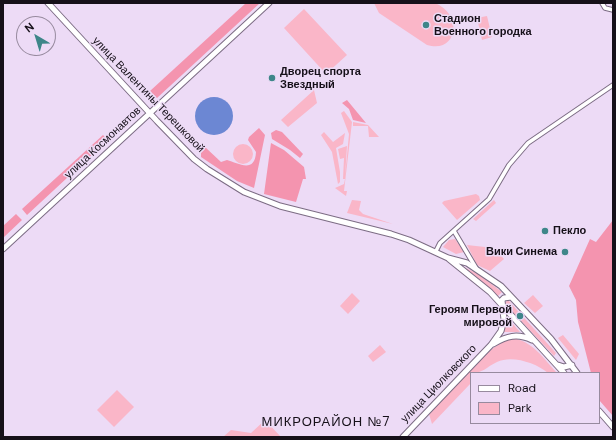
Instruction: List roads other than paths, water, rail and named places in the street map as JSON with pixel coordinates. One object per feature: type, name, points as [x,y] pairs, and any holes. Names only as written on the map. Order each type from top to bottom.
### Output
[{"type":"main road","name":"улица Валентины Терешковой","points":[[48,3],[149,113],[194,159],[244,192],[280,206],[391,234],[436,251],[448,258],[501,304],[563,372]]},
{"type":"main road","name":"улица Космонавтов","points":[[3,248],[270,3]]},
{"type":"main road","name":"улица Валентины Терешковой","points":[[448,258],[468,264],[494,280],[560,350],[576,372]]},
{"type":"main road","points":[[490,346],[501,331],[504,320],[501,304],[504,298],[511,297]]},
{"type":"main road","points":[[490,346],[510,336],[524,336],[535,341]]},
{"type":"main road","name":"улица Циолковского","points":[[403,437],[490,346]]},
{"type":"main road","points":[[552,360],[559,356],[560,350]]},
{"type":"main road","points":[[557,365],[564,367],[572,365]]},
{"type":"main road","points":[[600,412],[613,427]]},
{"type":"street","points":[[602,3],[604,8],[613,10]]},
{"type":"street","points":[[436,251],[447,237],[489,199],[508,165],[528,143],[613,85]]},
{"type":"street","points":[[454,231],[476,269]]},
{"type":"street","points":[[447,237],[454,235],[458,237]]},
{"type":"water","points":[[210,97],[218,97],[225,100],[230,105],[233,116],[230,127],[225,132],[218,135],[210,135],[203,132],[198,127],[195,120],[195,112],[198,105],[203,100]]},
{"type":"place","name":"Стадион Военного городка","points":[[426,25]]},
{"type":"place","name":"Дворец спорта Звездный","points":[[272,78]]},
{"type":"place","name":"Пекло","points":[[545,231]]},
{"type":"place","name":"Вики Синема","points":[[565,252]]},
{"type":"place","name":"Героям Первой мировой","points":[[520,316]]},
{"type":"district","name":"МИКРОРАЙОН №7","points":[[326,423]]}]
